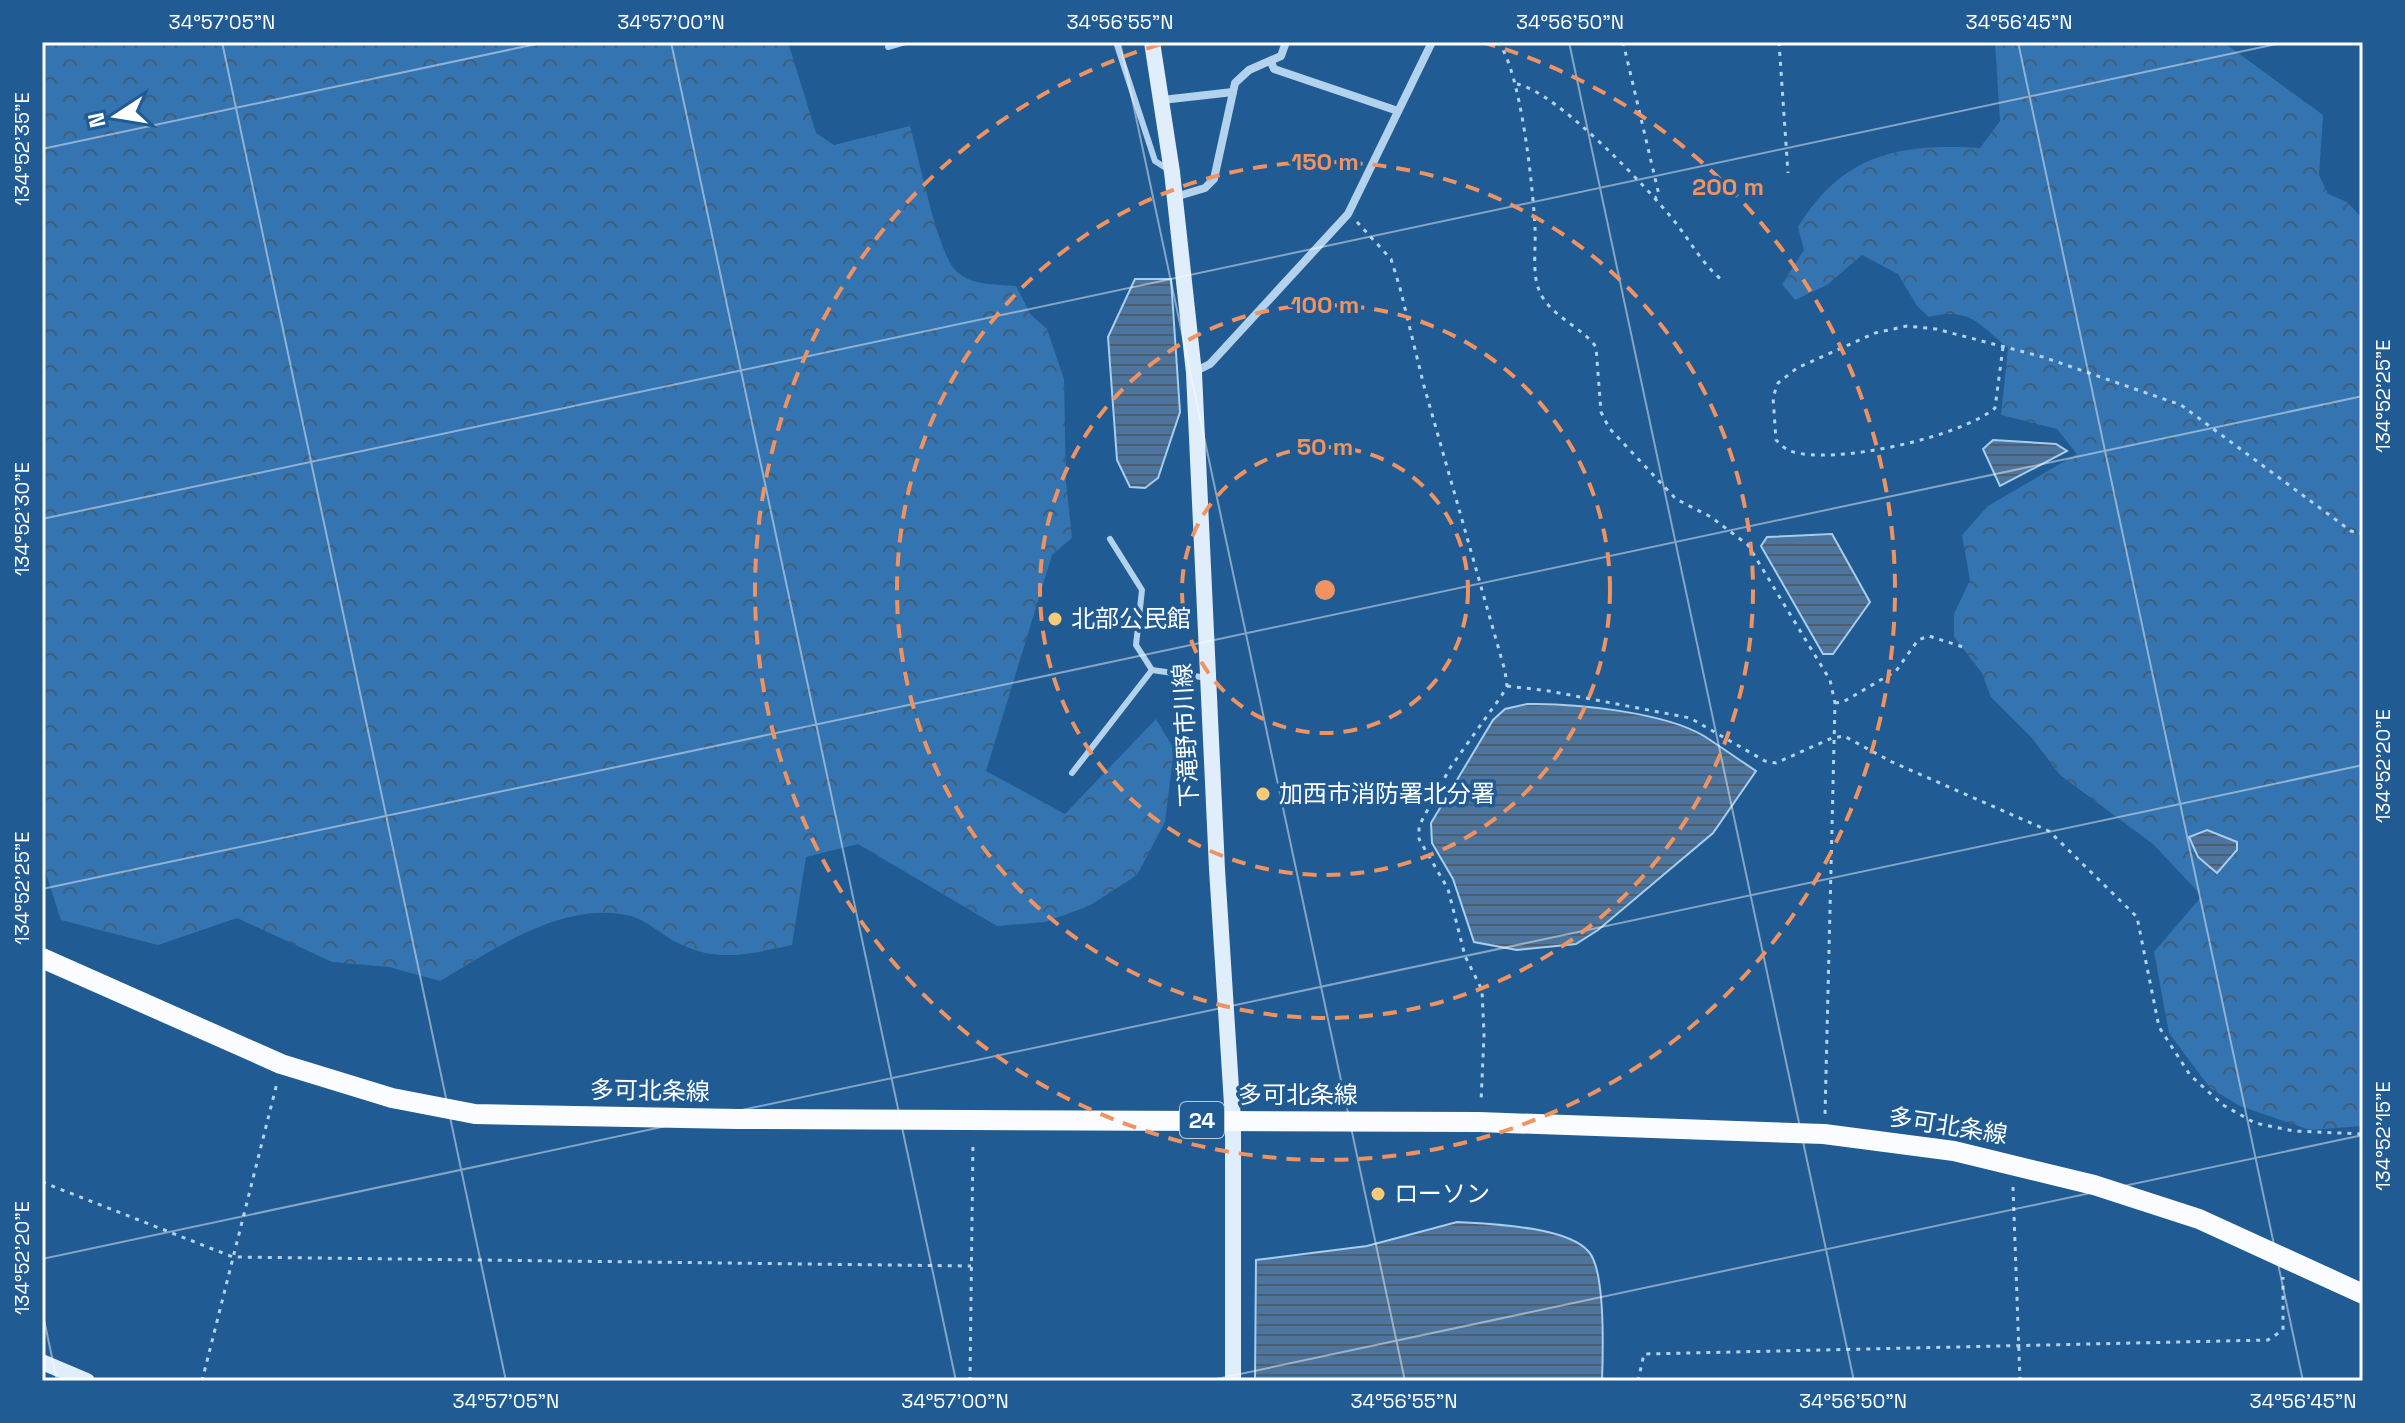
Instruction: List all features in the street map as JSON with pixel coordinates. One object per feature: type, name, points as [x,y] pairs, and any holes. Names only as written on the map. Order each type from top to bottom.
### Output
[{"type":"main road","name":"下滝野市川線","points":[[1152,42],[1172,172],[1194,373],[1233,1120],[1233,1381]]},
{"type":"main road","name":"多可北条線","points":[[42,958],[281,1064],[392,1098],[475,1114],[737,1119],[1479,1122],[1824,1134],[1954,1151],[2013,1163],[2199,1219],[2363,1294]]},
{"type":"main road","points":[[42,1362],[87,1381]]},
{"type":"street","points":[[1175,198],[1205,188],[1214,179],[1235,83],[1249,70],[1281,56],[1286,42]]},
{"type":"street","points":[[1194,373],[1210,364],[1348,214],[1432,42]]},
{"type":"street","points":[[1271,62],[1274,69],[1311,84],[1398,111]]},
{"type":"street","points":[[1162,100],[1233,92]]},
{"type":"lane","points":[[888,47],[905,42]]},
{"type":"lane","points":[[1116,42],[1155,161],[1172,172]]},
{"type":"lane","points":[[1110,539],[1142,590],[1136,645],[1152,670],[1208,678]]},
{"type":"lane","points":[[1072,773],[1152,670]]},
{"type":"path","points":[[1498,42],[1508,57],[1517,84],[1534,203],[1539,290],[1596,347],[1604,421],[1676,499],[1711,517],[1748,545],[1830,680],[1835,703],[1824,1134]]},
{"type":"path","points":[[1623,42],[1659,195],[1655,198]]},
{"type":"path","points":[[1779,42],[1788,173]]},
{"type":"path","points":[[1517,84],[1573,117],[1655,198],[1710,270],[1722,280]]},
{"type":"path","points":[[1348,214],[1391,259],[1396,273],[1507,686],[1450,768],[1419,826],[1419,839],[1448,889],[1465,956],[1482,990],[1484,1035],[1479,1122]]},
{"type":"path","points":[[2003,347],[1995,408],[1984,418],[1910,443],[1869,451],[1810,454],[1788,451],[1776,440],[1773,397],[1778,383],[1797,368],[1844,345],[1907,326],[1936,329],[2003,347],[2181,405],[2351,531],[2363,534]]},
{"type":"path","points":[[1835,703],[1843,702],[1896,671],[1918,640],[1929,636],[1963,647]]},
{"type":"path","points":[[1507,686],[1690,718],[1765,761],[1776,763],[1832,738],[1844,736],[1892,762],[2049,831],[2137,917],[2159,1027],[2190,1075],[2223,1105],[2255,1123],[2294,1131],[2363,1134]]},
{"type":"path","points":[[202,1381],[281,1064]]},
{"type":"path","points":[[970,1381],[974,1119]]},
{"type":"path","points":[[2013,1163],[2020,1381]]},
{"type":"path","points":[[42,1182],[233,1257],[971,1266]]},
{"type":"path","points":[[1638,1381],[1644,1354],[2268,1340],[2283,1330],[2281,1289],[2288,1258]]},
{"type":"green space","points":[[42,42],[788,42],[816,133],[834,145],[910,126],[935,225],[949,261],[956,271],[969,279],[1016,286],[1031,315],[1047,329],[1064,379],[1066,482],[1072,538],[1052,555],[986,771],[1065,814],[1156,719],[1174,749],[1165,822],[1137,875],[1089,906],[1045,922],[997,926],[858,844],[806,857],[792,945],[718,955],[689,948],[632,916],[602,913],[577,915],[505,943],[440,981],[389,967],[332,962],[237,918],[158,945],[61,920],[42,861]]},
{"type":"green space","points":[[1995,42],[2223,42],[2323,115],[2319,175],[2328,194],[2347,202],[2362,218],[2363,1126],[2310,1130],[2240,1106],[2210,1088],[2169,1033],[2154,952],[2202,896],[2153,844],[2060,775],[2032,738],[1991,697],[1982,673],[1954,637],[1954,614],[1970,580],[1962,535],[1988,506],[2077,454],[2057,429],[2001,415],[2008,348],[1981,325],[1964,316],[1943,314],[1929,317],[1917,306],[1898,274],[1862,255],[1827,285],[1795,300],[1782,284],[1804,250],[1798,227],[1815,202],[1854,169],[1876,158],[1899,152],[1924,148],[1980,148],[2000,121]]},
{"type":"shaded area","points":[[1135,279],[1171,279],[1180,412],[1158,478],[1145,488],[1130,487],[1117,460],[1108,337]]},
{"type":"shaded area","points":[[1993,440],[2056,444],[2067,451],[2000,486],[1983,449]]},
{"type":"shaded area","points":[[1832,534],[1870,602],[1833,654],[1823,654],[1761,546],[1767,537]]},
{"type":"shaded area","points":[[1527,704],[1593,707],[1666,721],[1704,736],[1756,771],[1713,833],[1598,930],[1576,944],[1517,950],[1474,942],[1453,879],[1432,843],[1431,823],[1493,720],[1505,709]]},
{"type":"shaded area","points":[[2207,830],[2237,842],[2237,850],[2217,873],[2198,857],[2189,837]]},
{"type":"shaded area","points":[[1457,1222],[1546,1232],[1578,1243],[1589,1252],[1601,1294],[1602,1381],[1255,1381],[1256,1260],[1367,1246]]},
{"type":"place","name":"北部公民館","points":[[1055,619]]},
{"type":"place","name":"加西市消防署北分署","points":[[1263,794]]},
{"type":"place","name":"ローソン","points":[[1378,1194]]}]
